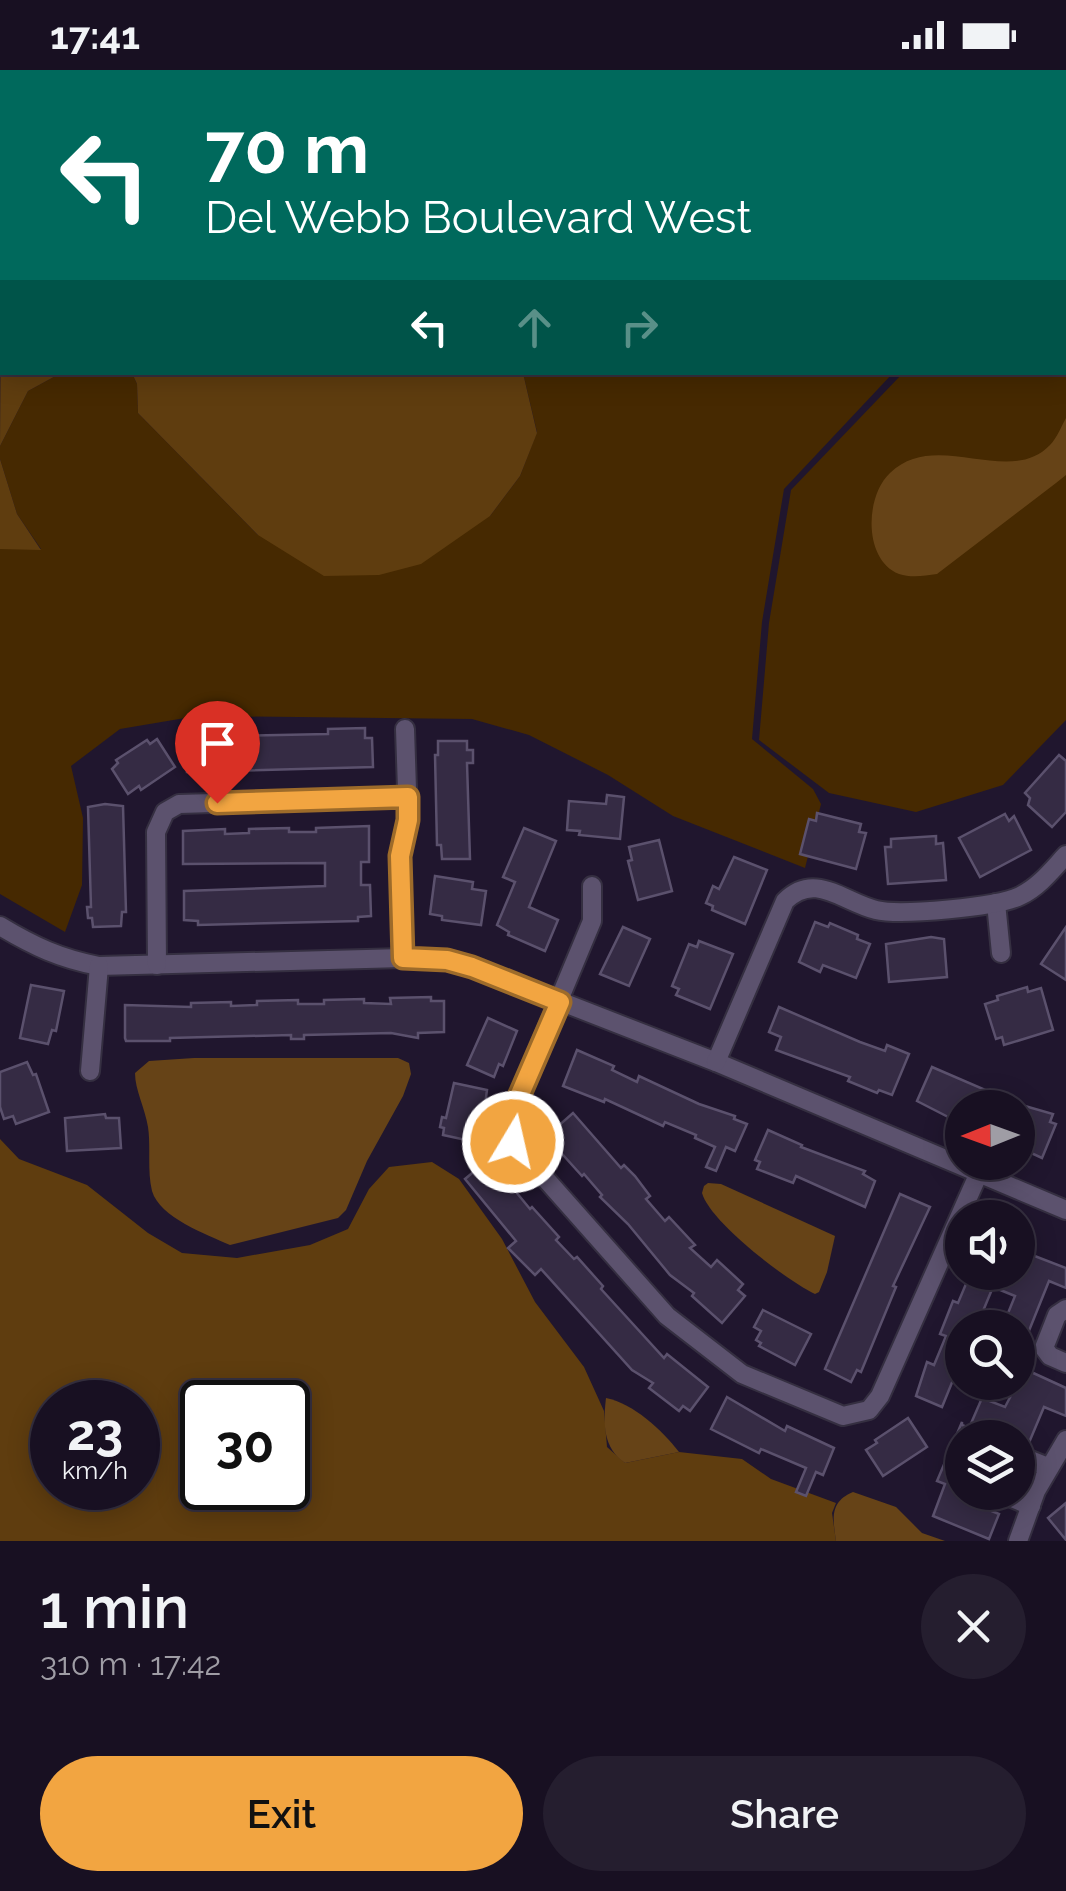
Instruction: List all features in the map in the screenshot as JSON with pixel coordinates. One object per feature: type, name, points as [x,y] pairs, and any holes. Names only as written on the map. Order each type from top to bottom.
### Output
[{"type":"street","points":[[403,958],[400,856],[408,820],[405,730]]},
{"type":"street","points":[[157,965],[156,832],[166,812],[178,804],[408,797]]},
{"type":"street","points":[[716,1062],[784,901],[799,890],[829,890],[886,912],[996,903],[1040,884],[1066,855]]},
{"type":"street","points":[[592,886],[592,921],[514,1108],[513,1142],[667,1316],[742,1374],[835,1414],[862,1413],[880,1396],[975,1180]]},
{"type":"street","points":[[996,903],[1000,953]]},
{"type":"street","points":[[0,926],[40,950],[65,960],[99,966],[447,960],[716,1062],[945,1160]]},
{"type":"street","points":[[90,1071],[99,966]]},
{"type":"street","points":[[993,1180],[1066,1210]]},
{"type":"street","points":[[1066,1309],[1057,1314],[1044,1348],[1050,1356],[1066,1363]]},
{"type":"street","points":[[1035,1498],[1066,1440]]},
{"type":"street","points":[[1018,1541],[1029,1510]]},
{"type":"shaded area","points":[[0,375],[57,375],[28,391],[0,446]]},
{"type":"shaded area","points":[[57,375],[133,375],[138,413],[258,535],[490,516],[520,476],[537,432],[523,375],[891,375],[784,489],[762,622],[752,739],[813,789],[821,804],[805,868],[673,816],[608,775],[529,735],[472,719],[197,716],[120,729],[71,766],[83,818],[82,885],[65,932],[0,894],[0,549],[41,549],[17,514],[0,459],[0,446],[28,391]]},
{"type":"shaded area","points":[[133,375],[523,375],[537,433],[520,476],[490,516],[421,564],[379,575],[324,576],[258,535],[138,413]]},
{"type":"shaded area","points":[[901,375],[1066,375],[1066,720],[1003,785],[916,812],[829,793],[759,740],[769,623],[791,490]]},
{"type":"shaded area","points":[[1066,418],[1066,475],[937,574],[908,576],[887,567],[874,542],[872,511],[890,473],[908,461],[929,456],[993,461],[1033,457],[1052,442]]},
{"type":"shaded area","points":[[0,459],[17,514],[41,550],[0,549]]},
{"type":"shaded area","points":[[398,1058],[409,1063],[411,1074],[346,1210],[338,1218],[230,1245],[174,1217],[152,1191],[148,1127],[135,1073],[149,1061]]},
{"type":"shaded area","points":[[0,1139],[19,1159],[87,1185],[148,1233],[182,1253],[237,1258],[310,1245],[348,1229],[369,1189],[389,1167],[432,1162],[459,1179],[502,1239],[535,1302],[584,1367],[604,1411],[607,1447],[625,1463],[679,1452],[742,1459],[771,1479],[836,1503],[832,1513],[836,1541],[0,1541]]},
{"type":"shaded area","points":[[708,1183],[721,1184],[835,1236],[819,1292],[815,1294],[787,1277],[734,1234],[708,1205],[702,1193]]},
{"type":"shaded area","points":[[606,1398],[646,1419],[679,1452],[625,1463],[612,1450],[606,1435]]},
{"type":"shaded area","points":[[853,1492],[896,1507],[922,1533],[945,1541],[836,1541],[836,1506]]},
{"type":"building","points":[[365,728],[365,738],[372,738],[373,767],[187,772],[187,737],[328,734],[328,729]]},
{"type":"building","points":[[157,739],[175,767],[141,790],[139,786],[128,794],[112,769],[118,763],[116,760],[147,740],[150,744]]},
{"type":"building","points":[[438,741],[467,741],[467,750],[473,750],[473,763],[467,763],[470,859],[442,859],[441,845],[437,845]]},
{"type":"building","points":[[1059,755],[1066,761],[1066,812],[1052,827],[1028,805],[1030,798],[1025,793]]},
{"type":"building","points":[[607,795],[624,797],[620,839],[567,830],[569,801],[606,804]]},
{"type":"building","points":[[123,806],[126,912],[122,912],[121,926],[93,927],[87,907],[91,907],[88,807]]},
{"type":"building","points":[[817,813],[861,824],[859,832],[866,833],[856,869],[800,854],[809,819],[816,821]]},
{"type":"building","points":[[1005,814],[1009,821],[1014,816],[1031,850],[980,877],[959,838]]},
{"type":"building","points":[[369,826],[369,862],[361,862],[361,885],[370,885],[371,916],[358,917],[358,921],[198,925],[198,921],[184,920],[184,891],[325,886],[325,863],[183,864],[183,831],[225,829],[225,834],[289,828],[289,832],[316,832],[316,828]]},
{"type":"building","points":[[524,828],[556,841],[529,907],[558,920],[545,951],[508,935],[497,925],[515,882],[503,877]]},
{"type":"building","points":[[936,836],[936,844],[943,843],[946,880],[888,884],[885,847],[891,847],[891,839]]},
{"type":"building","points":[[659,840],[672,891],[638,900],[628,861],[632,860],[629,847]]},
{"type":"building","points":[[734,857],[767,870],[745,924],[712,910],[713,906],[706,903],[713,886],[719,889]]},
{"type":"building","points":[[435,876],[473,882],[472,889],[486,891],[481,925],[442,920],[442,916],[430,914]]},
{"type":"building","points":[[815,922],[828,927],[830,923],[870,944],[856,978],[823,965],[820,972],[799,962]]},
{"type":"building","points":[[623,927],[650,939],[629,986],[600,974]]},
{"type":"building","points":[[1066,927],[1066,980],[1041,964]]},
{"type":"building","points":[[931,937],[944,939],[947,977],[889,982],[886,944]]},
{"type":"building","points":[[699,941],[733,954],[710,1009],[676,995],[679,989],[672,986],[689,944],[697,947]]},
{"type":"building","points":[[31,985],[64,991],[56,1031],[52,1030],[48,1044],[20,1038]]},
{"type":"building","points":[[1027,987],[1028,992],[1041,988],[1053,1030],[1004,1045],[1002,1037],[996,1039],[985,1004]]},
{"type":"building","points":[[431,997],[431,1001],[444,1001],[444,1032],[418,1033],[418,1038],[391,1033],[304,1035],[304,1039],[291,1039],[291,1035],[170,1041],[125,1038],[125,1005],[191,1007],[191,1003],[231,1002],[231,1006],[298,1000],[298,1004],[324,1004],[324,1000],[364,999],[364,1003],[391,1004],[390,998]]},
{"type":"building","points":[[779,1007],[860,1042],[885,1051],[887,1045],[909,1054],[892,1095],[879,1090],[877,1093],[848,1081],[850,1077],[776,1050],[781,1037],[769,1032]]},
{"type":"building","points":[[488,1018],[517,1031],[503,1066],[499,1064],[494,1077],[467,1065]]},
{"type":"building","points":[[577,1050],[614,1066],[612,1070],[637,1082],[639,1076],[735,1116],[734,1119],[747,1124],[735,1151],[726,1147],[716,1171],[706,1167],[715,1147],[695,1138],[696,1135],[563,1086]]},
{"type":"building","points":[[27,1062],[36,1074],[49,1112],[16,1124],[13,1116],[4,1119],[0,1107],[0,1072]]},
{"type":"building","points":[[932,1067],[985,1090],[945,1090],[945,1115],[917,1101]]},
{"type":"building","points":[[454,1083],[487,1090],[480,1143],[443,1135],[442,1117],[446,1118]]},
{"type":"building","points":[[1035,1109],[1053,1114],[1050,1122],[1056,1124],[1042,1158],[1035,1155]]},
{"type":"building","points":[[573,1113],[621,1168],[624,1165],[635,1176],[650,1196],[646,1199],[665,1221],[669,1217],[695,1245],[690,1248],[711,1267],[717,1260],[743,1284],[738,1290],[745,1296],[722,1323],[692,1296],[694,1293],[670,1275],[584,1174],[555,1146],[558,1144],[549,1134]]},
{"type":"building","points":[[105,1114],[106,1118],[119,1118],[121,1148],[67,1151],[65,1118]]},
{"type":"building","points":[[768,1130],[865,1171],[863,1174],[875,1181],[865,1207],[796,1176],[793,1183],[757,1169],[760,1162],[755,1160]]},
{"type":"building","points":[[489,1159],[559,1237],[556,1240],[574,1259],[577,1257],[664,1358],[667,1354],[708,1387],[690,1411],[683,1406],[679,1411],[649,1388],[653,1383],[632,1370],[541,1269],[535,1275],[508,1248],[516,1241],[465,1179]]},
{"type":"building","points":[[900,1194],[930,1207],[893,1286],[896,1287],[861,1372],[857,1370],[851,1382],[825,1369]]},
{"type":"building","points":[[1035,1256],[1066,1268],[1066,1288],[1049,1281],[1035,1316],[1035,1310],[1009,1310],[1015,1296],[1000,1290],[1035,1290]]},
{"type":"building","points":[[963,1290],[992,1290],[983,1310],[949,1310],[953,1301],[958,1303]]},
{"type":"building","points":[[763,1310],[811,1334],[795,1365],[759,1346],[761,1343],[756,1340],[761,1331],[754,1327]]},
{"type":"building","points":[[945,1338],[942,1407],[916,1396],[927,1362],[934,1365]]},
{"type":"building","points":[[1035,1374],[1066,1388],[1066,1416],[1044,1407],[1035,1428],[1035,1420],[972,1420],[981,1400],[1005,1407],[1009,1400],[1035,1400]]},
{"type":"building","points":[[727,1397],[785,1431],[787,1426],[834,1448],[823,1475],[816,1472],[806,1496],[796,1492],[806,1468],[761,1449],[759,1453],[711,1429]]},
{"type":"building","points":[[908,1418],[927,1447],[883,1476],[866,1450]]},
{"type":"building","points":[[945,1462],[945,1484],[937,1481]]},
{"type":"building","points":[[945,1484],[945,1510],[989,1510],[999,1514],[989,1539],[933,1516]]},
{"type":"building","points":[[1066,1503],[1066,1540],[1048,1518]]},
{"type":"route","points":[[217,803],[408,797],[408,820],[400,856],[403,958],[447,960],[472,967],[560,1002],[514,1108],[513,1142]]}]
